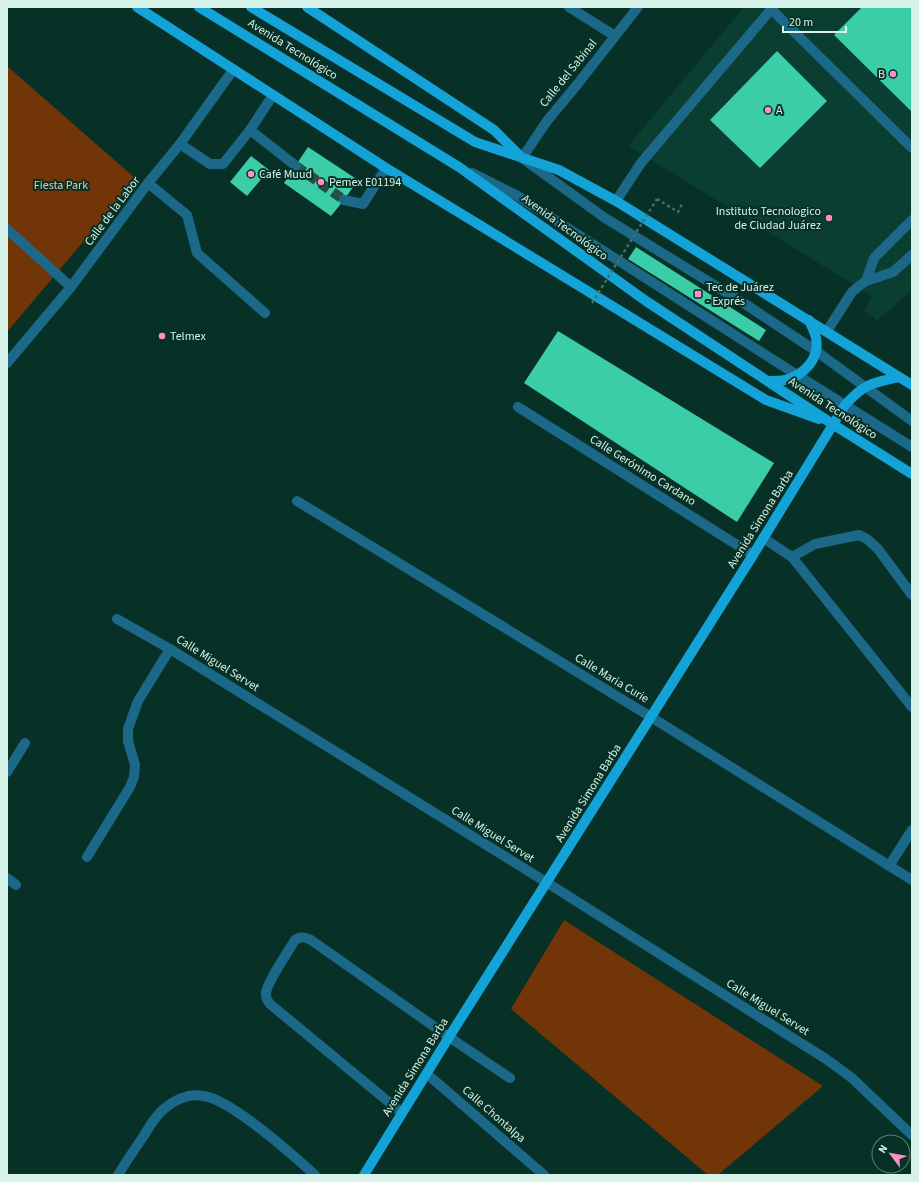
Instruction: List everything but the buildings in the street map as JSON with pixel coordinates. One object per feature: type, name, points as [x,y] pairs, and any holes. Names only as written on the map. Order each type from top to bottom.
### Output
[{"type":"main road","points":[[137,7],[386,168],[766,400],[834,425]]},
{"type":"main road","name":"Avenida Tecnológico","points":[[199,7],[459,167],[646,302],[769,381],[834,425],[912,474]]},
{"type":"main road","name":"Avenida Tecnológico","points":[[251,7],[475,142],[559,170],[616,201],[810,320],[912,385]]},
{"type":"main road","points":[[307,7],[494,130],[522,158]]},
{"type":"main road","points":[[769,381],[785,380],[797,375],[806,369],[813,360],[816,351],[816,338],[810,320]]},
{"type":"main road","points":[[865,387],[871,383],[899,377]]},
{"type":"main road","name":"Avenida Simona Barba","points":[[364,1175],[546,882],[753,555],[845,405],[865,387]]},
{"type":"street","points":[[569,7],[615,36]]},
{"type":"street","name":"Calle del Sabinal","points":[[522,158],[547,121],[638,7]]},
{"type":"street","points":[[616,201],[641,163],[772,8],[912,148]]},
{"type":"street","name":"Calle de la Labor","points":[[7,363],[71,287],[148,183],[180,144],[233,70]]},
{"type":"street","points":[[180,144],[210,164],[223,164],[250,130],[273,95]]},
{"type":"street","points":[[250,130],[296,166]]},
{"type":"street","points":[[522,158],[605,218],[745,304],[816,351],[912,421]]},
{"type":"street","points":[[459,167],[516,195],[912,447]]},
{"type":"street","points":[[344,200],[363,204],[386,168]]},
{"type":"street","points":[[148,183],[187,215],[197,253],[265,313]]},
{"type":"street","points":[[866,281],[874,258],[912,220]]},
{"type":"street","points":[[7,229],[71,287]]},
{"type":"street","points":[[827,332],[852,292],[866,281],[892,272],[912,255]]},
{"type":"street","name":"Calle Gerónimo Cardano","points":[[518,407],[753,555]]},
{"type":"street","name":"Calle Maria Curie","points":[[297,501],[651,717],[912,880]]},
{"type":"street","points":[[792,557],[815,544],[859,535],[878,549],[910,591]]},
{"type":"street","points":[[763,538],[792,557],[912,708]]},
{"type":"street","name":"Calle Miguel Servet","points":[[117,618],[170,649],[546,882],[826,1058],[852,1078],[912,1134]]},
{"type":"street","points":[[87,857],[130,787],[134,777],[135,765],[128,741],[128,729],[138,701],[170,649]]},
{"type":"street","points":[[7,772],[25,743]]},
{"type":"street","points":[[888,866],[912,830]]},
{"type":"street","points":[[7,878],[16,884]]},
{"type":"street","points":[[402,1113],[276,1009],[267,999],[266,991],[295,940],[303,937],[311,940],[510,1078]]},
{"type":"street","name":"Calle Chontalpa","points":[[427,1074],[544,1175]]},
{"type":"street","points":[[118,1175],[155,1118],[165,1108],[180,1098],[190,1096],[204,1096],[217,1100],[240,1114],[288,1151],[315,1175]]},
{"type":"path","points":[[592,302],[657,199],[678,212],[682,204]]},
{"type":"shaded area","name":"Instituto Tecnologico de Ciudad Juárez","points":[[744,7],[912,7],[912,290],[877,321],[864,310],[872,296],[628,146]]},
{"type":"green space","name":"Fiesta Park","points":[[7,66],[136,179],[7,332]]},
{"type":"green space","points":[[564,920],[823,1086],[718,1175],[708,1175],[511,1009]]},
{"type":"tunnel","points":[[296,166],[344,200]]},
{"type":"place","name":"B","points":[[893,74]]},
{"type":"place","name":"A","points":[[768,110]]},
{"type":"place","name":"Café Muud","points":[[251,174]]},
{"type":"place","name":"Pemex E01194","points":[[321,182]]},
{"type":"place","name":"Instituto Tecnologico de Ciudad Juárez","points":[[829,218]]},
{"type":"place","name":"Tec de Juárez - Exprés","points":[[698,294]]},
{"type":"place","name":"Telmex","points":[[162,336]]}]
